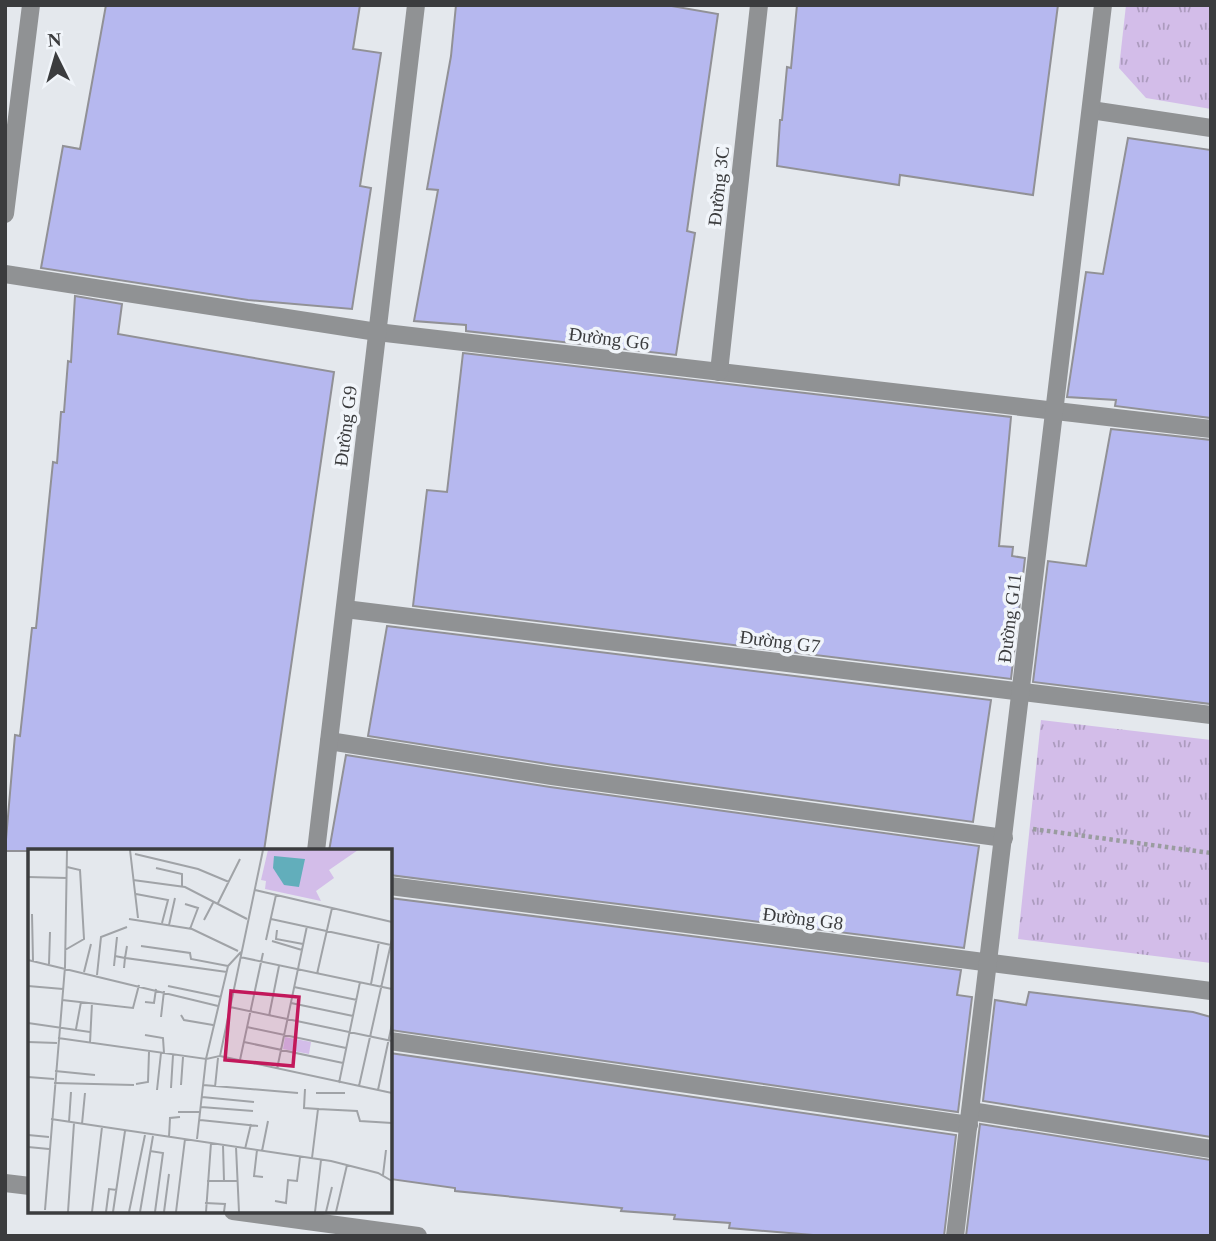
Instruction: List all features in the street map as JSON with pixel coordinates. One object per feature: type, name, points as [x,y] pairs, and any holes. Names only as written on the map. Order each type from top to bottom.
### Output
[{"type":"street","points":[[5,214],[31,5]]},
{"type":"street","name":"Đường G9","points":[[316,849],[416,5]]},
{"type":"street","name":"Đường 3C","points":[[719,372],[759,5]]},
{"type":"street","name":"Đường G11","points":[[956,1236],[1103,5]]},
{"type":"street","points":[[1091,110],[1211,128]]},
{"type":"street","name":"Đường G6","points":[[5,274],[377,332],[1211,429]]},
{"type":"street","name":"Đường G7","points":[[345,609],[1211,715]]},
{"type":"street","points":[[330,741],[552,776],[1004,832]]},
{"type":"street","name":"Đường G8","points":[[392,886],[1211,991]]},
{"type":"street","points":[[392,1041],[1211,1150]]},
{"type":"street","points":[[5,1183],[28,1186]]},
{"type":"street","points":[[274,1214],[418,1236]]},
{"type":"path","points":[[1004,832],[1211,853]]},
{"type":"green space","points":[[1126,5],[1211,5],[1211,109],[1146,98],[1119,68]]},
{"type":"green space","points":[[1041,720],[1211,740],[1211,963],[1018,939]]},
{"type":"building","points":[[106,5],[360,5],[353,49],[381,53],[360,186],[371,188],[352,309],[248,300],[41,268],[63,146],[80,149]]},
{"type":"building","points":[[456,5],[666,5],[718,14],[687,231],[695,233],[676,355],[466,331],[466,325],[414,321],[438,190],[427,189],[451,56]]},
{"type":"building","points":[[797,5],[1058,5],[1033,195],[900,175],[899,185],[777,166],[780,120],[787,67],[791,68]]},
{"type":"building","points":[[1128,138],[1211,150],[1211,418],[1115,406],[1116,400],[1067,397],[1086,272],[1103,274]]},
{"type":"building","points":[[75,296],[122,304],[118,334],[334,372],[264,849],[5,851],[15,735],[20,736],[32,628],[36,628],[53,462],[57,463],[68,361],[71,362]]},
{"type":"building","points":[[463,353],[1011,417],[999,546],[1013,547],[1012,556],[1025,558],[1011,679],[413,606],[427,490],[447,492]]},
{"type":"building","points":[[1111,429],[1211,440],[1211,704],[1033,682],[1048,561],[1086,566]]},
{"type":"building","points":[[387,626],[991,700],[973,822],[554,765],[368,736]]},
{"type":"building","points":[[346,755],[550,787],[979,846],[964,948],[392,875],[392,849],[329,849]]},
{"type":"building","points":[[392,898],[961,970],[957,995],[972,997],[958,1112],[392,1030]]},
{"type":"building","points":[[1029,992],[1193,1012],[1211,1017],[1211,1137],[983,1101],[995,1000],[1026,1005]]},
{"type":"building","points":[[392,1053],[956,1135],[944,1236],[825,1236],[729,1228],[730,1223],[674,1219],[675,1215],[455,1191],[455,1188],[392,1179]]},
{"type":"building","points":[[980,1124],[1211,1160],[1211,1236],[966,1236]]}]
